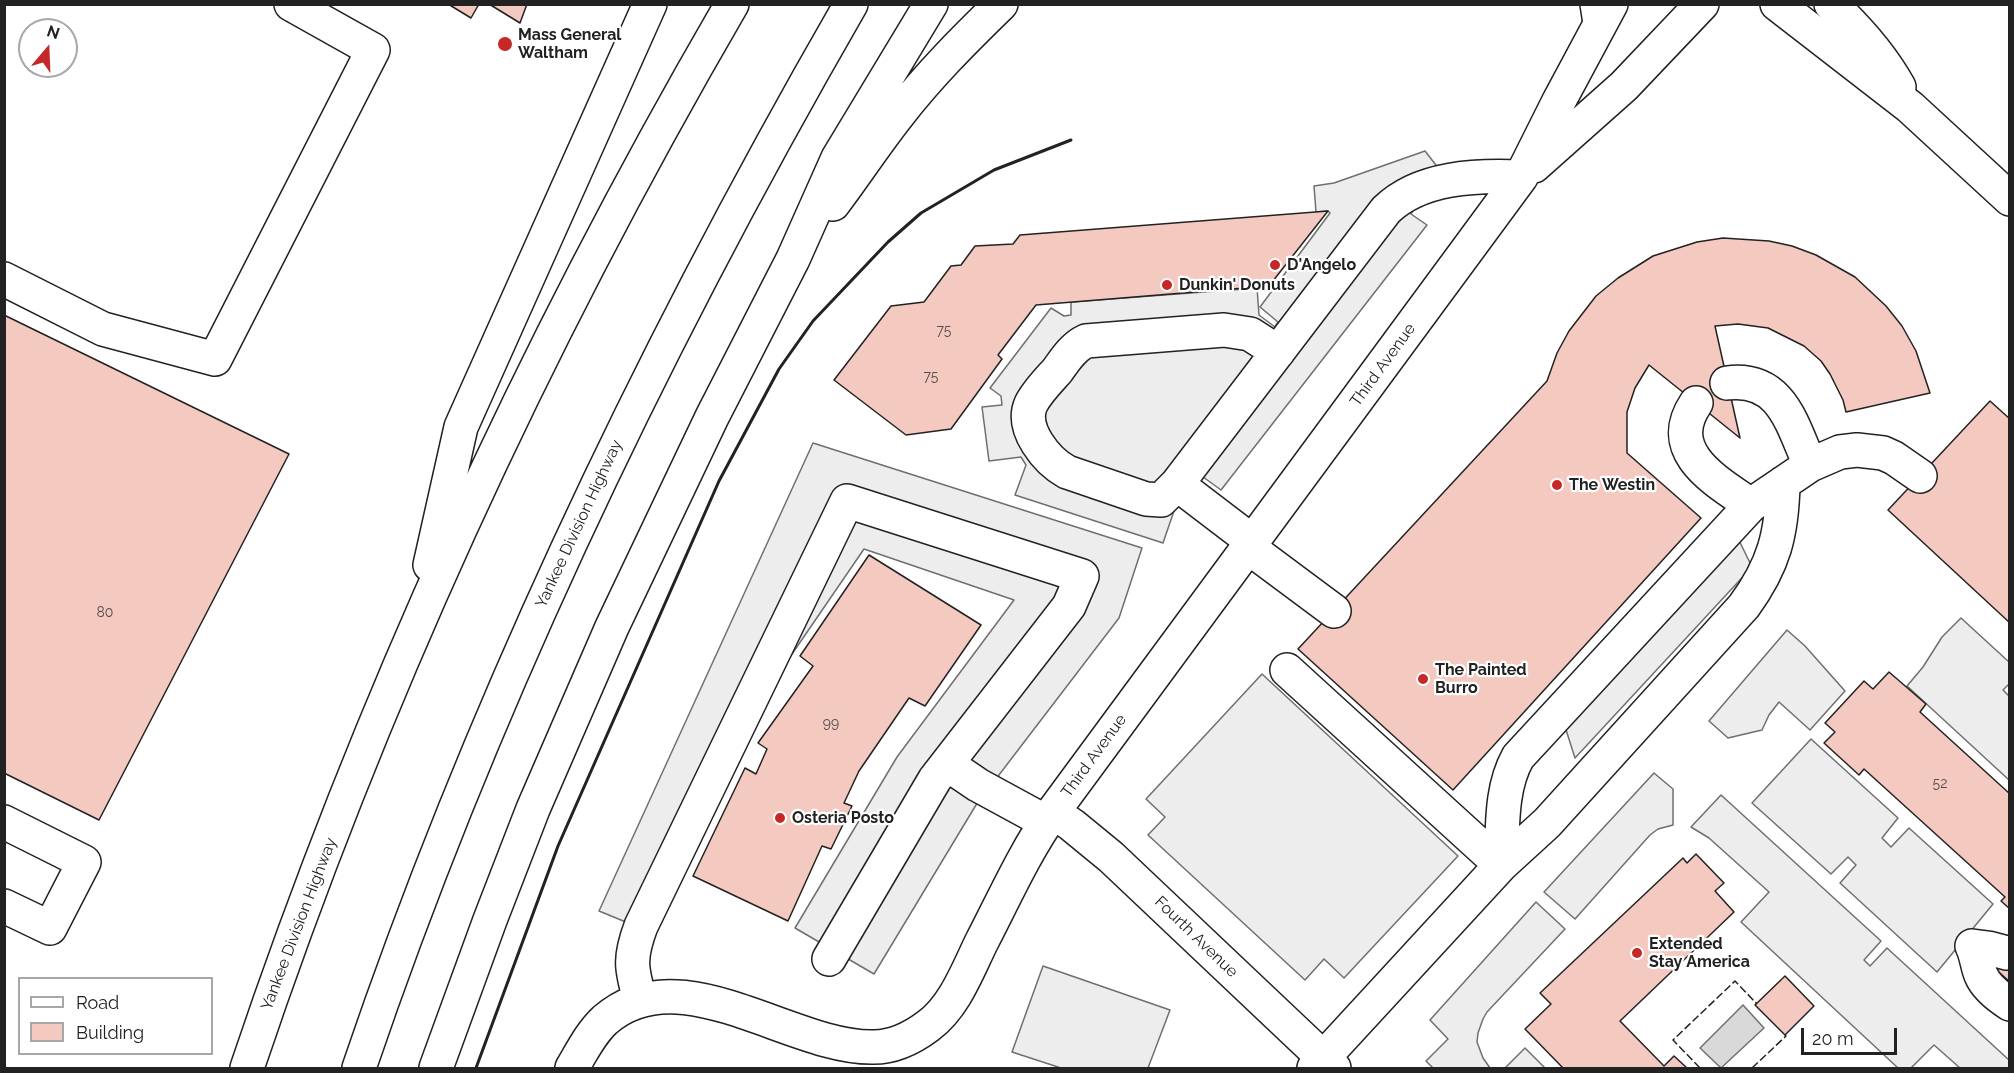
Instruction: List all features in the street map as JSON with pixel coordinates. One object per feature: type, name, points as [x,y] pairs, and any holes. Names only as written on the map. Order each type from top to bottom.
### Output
[{"type":"main road","points":[[4,279],[103,329],[215,359],[373,50],[291,4]]},
{"type":"main road","points":[[414,636],[461,427],[650,4]]},
{"type":"main road","name":"Yankee Division Highway","points":[[247,1068],[348,794],[414,636],[489,468],[624,197],[732,4]]},
{"type":"main road","name":"Yankee Division Highway","points":[[359,1068],[443,839],[533,621],[639,397],[718,243],[851,4]]},
{"type":"main road","points":[[436,1068],[533,809],[612,627],[712,417],[793,259],[838,158],[931,4]]},
{"type":"main road","points":[[793,259],[896,117],[938,67],[1001,4]]},
{"type":"main road","name":"Third Avenue","points":[[1521,177],[1612,98],[1702,4]]},
{"type":"main road","points":[[1777,4],[1910,107],[2010,199]]},
{"type":"main road","points":[[1831,4],[1865,38],[1890,71],[1910,107]]},
{"type":"main road","name":"Third Avenue","points":[[572,1068],[597,1029],[617,1011],[640,1000],[669,996],[698,999],[831,1041],[852,1046],[875,1047],[904,1041],[928,1027],[943,1012],[1030,848],[1049,817],[1521,177],[1603,11]]},
{"type":"main road","points":[[1278,352],[1250,334],[1224,330],[1086,342],[1075,347],[1030,406],[1030,422],[1040,448],[1050,461],[1067,472],[1152,500],[1166,498],[1278,352],[1386,210],[1397,200],[1411,191],[1457,180],[1492,176],[1521,177]]},
{"type":"main road","points":[[1727,383],[1749,383],[1764,388],[1775,396],[1788,413],[1810,465]]},
{"type":"main road","points":[[1696,403],[1690,412],[1686,429],[1691,454],[1705,472],[1750,505]]},
{"type":"main road","points":[[1501,865],[1505,792],[1509,772],[1518,757],[1750,505],[1810,465],[1840,452],[1871,450],[1894,458],[1920,476]]},
{"type":"main road","points":[[1324,1065],[1501,865],[1547,824],[1744,606],[1766,574],[1780,531],[1784,483]]},
{"type":"main road","points":[[1177,484],[1334,611]]},
{"type":"main road","points":[[640,1000],[632,964],[634,943],[641,926],[847,501],[1082,576],[1069,606],[926,794],[829,959]]},
{"type":"main road","points":[[1287,670],[1501,865]]},
{"type":"main road","name":"Fourth Avenue","points":[[947,764],[978,784],[1049,817],[1072,825],[1111,857],[1324,1065]]},
{"type":"main road","points":[[4,822],[84,861],[50,928],[4,906]]},
{"type":"main road","points":[[2007,953],[1972,946],[1986,985],[2010,1004]]},
{"type":"shaded area","points":[[1425,151],[1439,169],[1477,160],[1451,193],[1414,209],[1411,214],[1427,225],[1221,490],[1199,474],[1176,505],[1163,543],[1015,495],[1026,465],[1021,457],[989,461],[982,407],[1002,405],[1001,396],[990,388],[1051,308],[1064,316],[1071,315],[1071,302],[1257,288],[1259,315],[1275,327],[1278,322],[1260,307],[1330,213],[1328,211],[1316,212],[1314,186],[1334,183]]},
{"type":"shaded area","points":[[813,443],[1142,548],[1119,618],[976,805],[874,974],[795,928],[897,757],[1014,600],[864,549],[790,657],[655,934],[599,911]]},
{"type":"shaded area","points":[[1732,526],[1752,567],[1575,758],[1560,711]]},
{"type":"shaded area","points":[[1961,618],[2009,662],[2009,684],[2003,690],[2009,696],[2009,780],[1907,686],[1923,667],[1942,637]]},
{"type":"shaded area","points":[[1787,630],[1805,646],[1845,691],[1810,730],[1779,702],[1769,715],[1762,730],[1728,738],[1709,721]]},
{"type":"shaded area","points":[[1262,674],[1458,856],[1344,978],[1324,959],[1305,980],[1148,835],[1165,817],[1146,799]]},
{"type":"shaded area","points":[[1811,739],[1898,818],[1882,838],[1891,847],[1909,828],[1993,904],[1937,972],[1840,883],[1856,865],[1848,857],[1831,874],[1752,803]]},
{"type":"shaded area","points":[[1654,773],[1673,789],[1673,825],[1658,829],[1650,835],[1575,919],[1544,892]]},
{"type":"shaded area","points":[[1721,795],[1881,941],[1864,960],[1870,966],[1887,948],[2009,1060],[2009,1068],[1960,1068],[1934,1045],[1911,1068],[1898,1068],[1741,922],[1769,892],[1709,838],[1691,827]]},
{"type":"shaded area","points":[[1536,902],[1565,929],[1483,1019],[1477,1042],[1490,1068],[1433,1068],[1426,1061],[1448,1039],[1430,1020]]},
{"type":"shaded area","points":[[1043,966],[1170,1010],[1148,1068],[1061,1068],[1012,1052]]},
{"type":"shaded area","points":[[1743,1005],[1764,1028],[1721,1068],[1700,1048]]},
{"type":"shaded area","points":[[1525,1048],[1545,1068],[1505,1068]]},
{"type":"building","points":[[448,4],[479,4],[471,18]]},
{"type":"building","points":[[489,4],[527,4],[520,23]]},
{"type":"building","points":[[1328,211],[1269,286],[1036,305],[998,355],[1002,359],[951,429],[906,435],[834,380],[891,306],[924,302],[951,266],[961,265],[975,246],[1013,244],[1020,235]]},
{"type":"building","name":"The Westin","points":[[1723,238],[1769,241],[1792,246],[1816,255],[1855,277],[1886,306],[1902,326],[1916,351],[1930,393],[1846,412],[1843,400],[1830,374],[1821,361],[1804,346],[1768,328],[1738,324],[1715,326],[1740,438],[1649,365],[1635,388],[1627,412],[1627,453],[1701,518],[1453,790],[1298,649],[1547,381],[1557,353],[1569,331],[1596,296],[1618,278],[1653,256],[1697,242]]},
{"type":"building","points":[[4,315],[289,454],[99,820],[4,773]]},
{"type":"building","points":[[1990,401],[2010,419],[2010,623],[1888,510]]},
{"type":"building","points":[[869,555],[981,625],[925,706],[909,698],[859,771],[844,803],[852,806],[831,849],[822,846],[788,921],[693,876],[745,768],[756,774],[767,749],[758,743],[813,666],[800,656]]},
{"type":"building","points":[[1889,672],[1926,704],[1920,712],[2010,794],[2010,909],[2001,901],[2005,897],[1864,769],[1859,775],[1824,743],[1835,732],[1825,723],[1864,681],[1873,689]]},
{"type":"building","name":"Extended Stay America","points":[[1696,854],[1724,883],[1715,891],[1734,912],[1620,1021],[1664,1066],[1674,1056],[1687,1068],[1563,1068],[1525,1029],[1551,1004],[1540,993],[1683,858],[1687,863]]},
{"type":"building","points":[[2010,950],[2010,982],[1993,967]]},
{"type":"building","points":[[1785,976],[1814,1006],[1785,1035],[1755,1005]]},
{"type":"fence","points":[[1700,1068],[1673,1040],[1735,981],[1757,1004]]},
{"type":"fence","points":[[1752,1068],[1785,1035]]},
{"type":"wall","points":[[476,1068],[558,846],[719,481],[779,369],[813,321],[888,242],[921,213],[994,170],[1071,140]]},
{"type":"place","name":"Mass General Waltham","points":[[505,44]]},
{"type":"place","name":"D'Angelo","points":[[1275,265]]},
{"type":"place","name":"Dunkin' Donuts","points":[[1167,285]]},
{"type":"place","name":"The Westin","points":[[1557,485]]},
{"type":"place","name":"The Painted Burro","points":[[1423,679]]},
{"type":"place","name":"Osteria Posto","points":[[780,818]]},
{"type":"place","name":"Extended Stay America","points":[[1637,953]]}]
